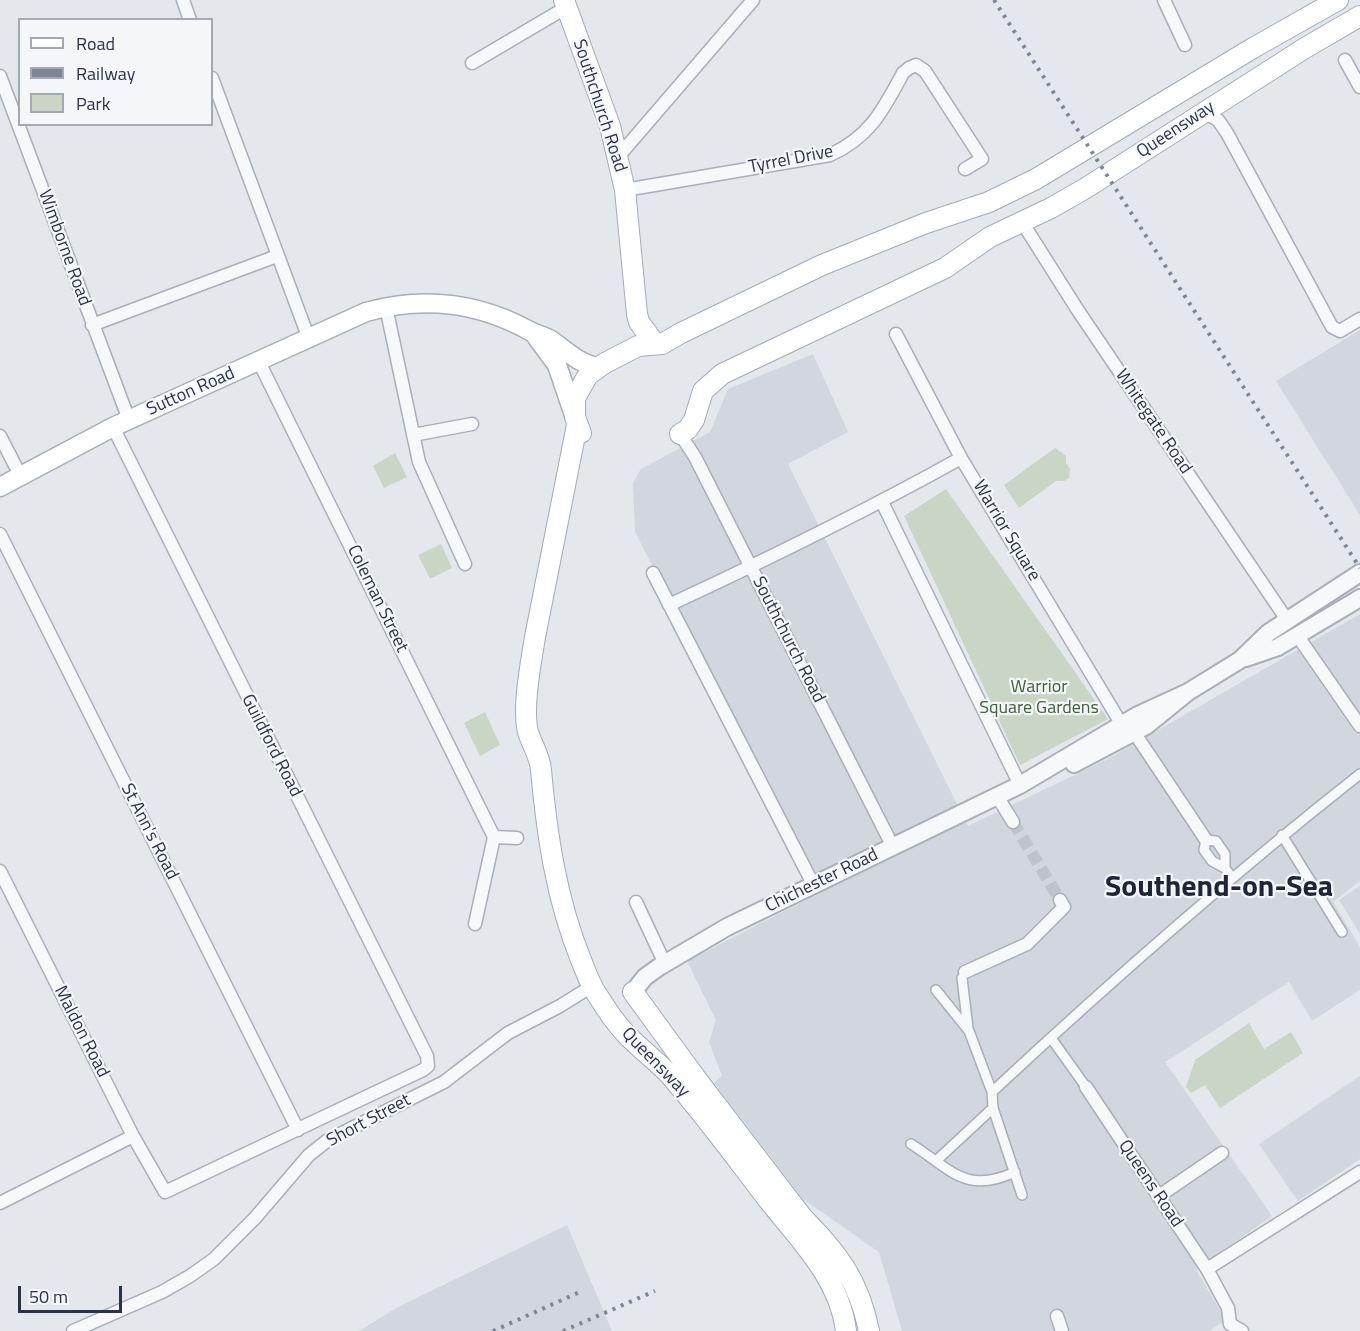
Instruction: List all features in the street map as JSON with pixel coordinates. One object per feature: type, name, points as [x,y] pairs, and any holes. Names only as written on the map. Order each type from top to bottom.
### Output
[{"type":"main road","name":"Queensway","points":[[659,344],[822,265],[926,223],[989,202],[1036,178],[1338,0]]},
{"type":"main road","name":"Southchurch Road","points":[[566,4],[610,126],[625,190],[639,322],[659,344]]},
{"type":"main road","name":"Queensway","points":[[681,434],[694,420],[703,391],[722,374],[945,268],[990,237],[1051,208],[1086,188],[1203,112],[1360,16]]},
{"type":"main road","name":"Sutton Road","points":[[0,487],[121,424],[366,312],[386,307],[418,303],[446,304],[477,309],[514,321],[550,339],[589,366],[599,367]]},
{"type":"main road","name":"Sutton Road","points":[[532,332],[557,365],[578,425]]},
{"type":"main road","points":[[578,425],[575,398],[588,375],[638,346],[659,344]]},
{"type":"main road","name":"Queensway","points":[[578,425],[529,670],[526,712],[528,732],[541,760],[556,882],[571,936],[592,986],[625,1033],[692,1100],[816,1260],[838,1296],[845,1318],[846,1331]]},
{"type":"main road","name":"Queensway","points":[[633,992],[803,1218],[824,1238],[843,1262],[857,1287],[866,1313],[869,1331]]},
{"type":"street","points":[[183,0],[189,18]]},
{"type":"street","points":[[617,158],[753,0]]},
{"type":"street","points":[[1164,0],[1185,45]]},
{"type":"street","name":"Southchurch Road","points":[[472,63],[566,4]]},
{"type":"street","points":[[1345,60],[1360,87]]},
{"type":"street","name":"Tyrrel Drive","points":[[625,190],[830,156],[843,150],[870,128],[903,73],[916,65],[925,71],[982,159],[965,169]]},
{"type":"street","name":"Wimborne Road","points":[[0,76],[18,125]]},
{"type":"street","points":[[213,81],[309,339]]},
{"type":"street","points":[[1203,112],[1218,120],[1223,126],[1335,330],[1340,331],[1360,319]]},
{"type":"street","name":"Wimborne Road","points":[[18,126],[92,325],[121,424]]},
{"type":"street","name":"Whitegate Road","points":[[1022,222],[1077,309],[1287,620]]},
{"type":"street","points":[[92,325],[277,256]]},
{"type":"street","points":[[386,307],[419,462],[465,564]]},
{"type":"street","name":"Warrior Square","points":[[896,334],[961,458],[1128,728],[1206,840],[1204,850],[1212,861],[1225,868],[1232,878]]},
{"type":"street","name":"Coleman Street","points":[[259,362],[494,837]]},
{"type":"street","name":"Guildford Road","points":[[121,424],[427,1056],[428,1066],[423,1070],[298,1130]]},
{"type":"street","points":[[413,435],[472,424]]},
{"type":"street","name":"Southchurch Road","points":[[681,434],[695,457],[893,847]]},
{"type":"street","points":[[0,436],[20,475]]},
{"type":"street","points":[[669,605],[882,502],[961,458]]},
{"type":"street","points":[[882,502],[1020,785]]},
{"type":"street","name":"St Ann's Road","points":[[0,534],[298,1130]]},
{"type":"street","points":[[653,573],[814,886]]},
{"type":"street","name":"Chichester Road","points":[[1240,660],[1268,633],[1360,573]]},
{"type":"street","name":"Chichester Road","points":[[633,992],[645,977],[727,927],[1020,785],[1082,761],[1128,728],[1240,660],[1278,646],[1360,598]]},
{"type":"street","points":[[1297,635],[1360,726]]},
{"type":"street","points":[[992,1092],[1232,878],[1282,835],[1360,774]]},
{"type":"street","points":[[997,796],[1013,822]]},
{"type":"street","points":[[1282,835],[1342,932]]},
{"type":"street","points":[[475,924],[494,837],[517,838]]},
{"type":"street","name":"Warrior Square","points":[[1206,840],[1216,841],[1225,854],[1225,868]]},
{"type":"street","name":"Maldon Road","points":[[0,871],[133,1136],[165,1192],[298,1130]]},
{"type":"street","points":[[1022,1195],[993,1108],[992,1092],[969,1031],[963,975],[1027,944],[1064,907],[1060,900]]},
{"type":"street","points":[[636,902],[665,964]]},
{"type":"street","name":"Short Street","points":[[73,1331],[162,1292],[190,1276],[214,1259],[255,1218],[309,1155],[328,1140],[444,1082],[508,1033],[560,1006],[592,986]]},
{"type":"street","points":[[936,990],[969,1031]]},
{"type":"street","name":"Queens Road","points":[[1051,1038],[1207,1269],[1227,1308],[1227,1328],[1242,1331]]},
{"type":"street","points":[[937,1160],[993,1108]]},
{"type":"street","points":[[0,1203],[133,1136]]},
{"type":"street","points":[[911,1144],[956,1175],[973,1181],[1003,1178],[1015,1172]]},
{"type":"street","points":[[1159,1196],[1222,1153]]},
{"type":"street","points":[[1207,1269],[1360,1172]]},
{"type":"street","points":[[1057,1316],[1062,1331]]},
{"type":"shaded area","points":[[1360,330],[1360,515],[1276,381]]},
{"type":"shaded area","points":[[813,354],[848,432],[788,464],[968,826],[1106,760],[1360,614],[1360,881],[1333,902],[1360,947],[1360,990],[1312,1021],[1289,982],[1165,1062],[1272,1216],[1196,1270],[1226,1320],[1209,1331],[902,1331],[879,1252],[803,1199],[714,1083],[722,1076],[709,1042],[716,1020],[687,961],[820,893],[635,532],[633,483],[641,469],[710,432],[728,389]]},
{"type":"shaded area","points":[[1360,886],[1360,934],[1339,900]]},
{"type":"shaded area","points":[[1360,1076],[1360,1159],[1298,1201],[1259,1144]]},
{"type":"shaded area","points":[[567,1225],[612,1331],[359,1331],[398,1307]]},
{"type":"green space","points":[[1055,448],[1066,456],[1066,463],[1070,469],[1069,478],[1056,481],[1019,508],[1004,485]]},
{"type":"green space","points":[[395,453],[407,477],[384,488],[373,466]]},
{"type":"green space","name":"Warrior Square Gardens","points":[[946,489],[1108,719],[1020,765],[904,516]]},
{"type":"green space","points":[[441,544],[452,568],[430,579],[418,555]]},
{"type":"green space","points":[[485,712],[500,745],[480,756],[464,723]]},
{"type":"green space","points":[[1249,1023],[1264,1049],[1291,1032],[1303,1053],[1220,1108],[1205,1085],[1191,1093],[1186,1087],[1195,1060]]},
{"type":"tunnel","points":[[1013,822],[1060,900]]},
{"type":"railway","points":[[994,0],[1360,568]]},
{"type":"railway","points":[[493,1331],[582,1291]]},
{"type":"railway","points":[[563,1331],[655,1291]]},
{"type":"district","name":"Southend-on-Sea","points":[[1219,889]]}]
